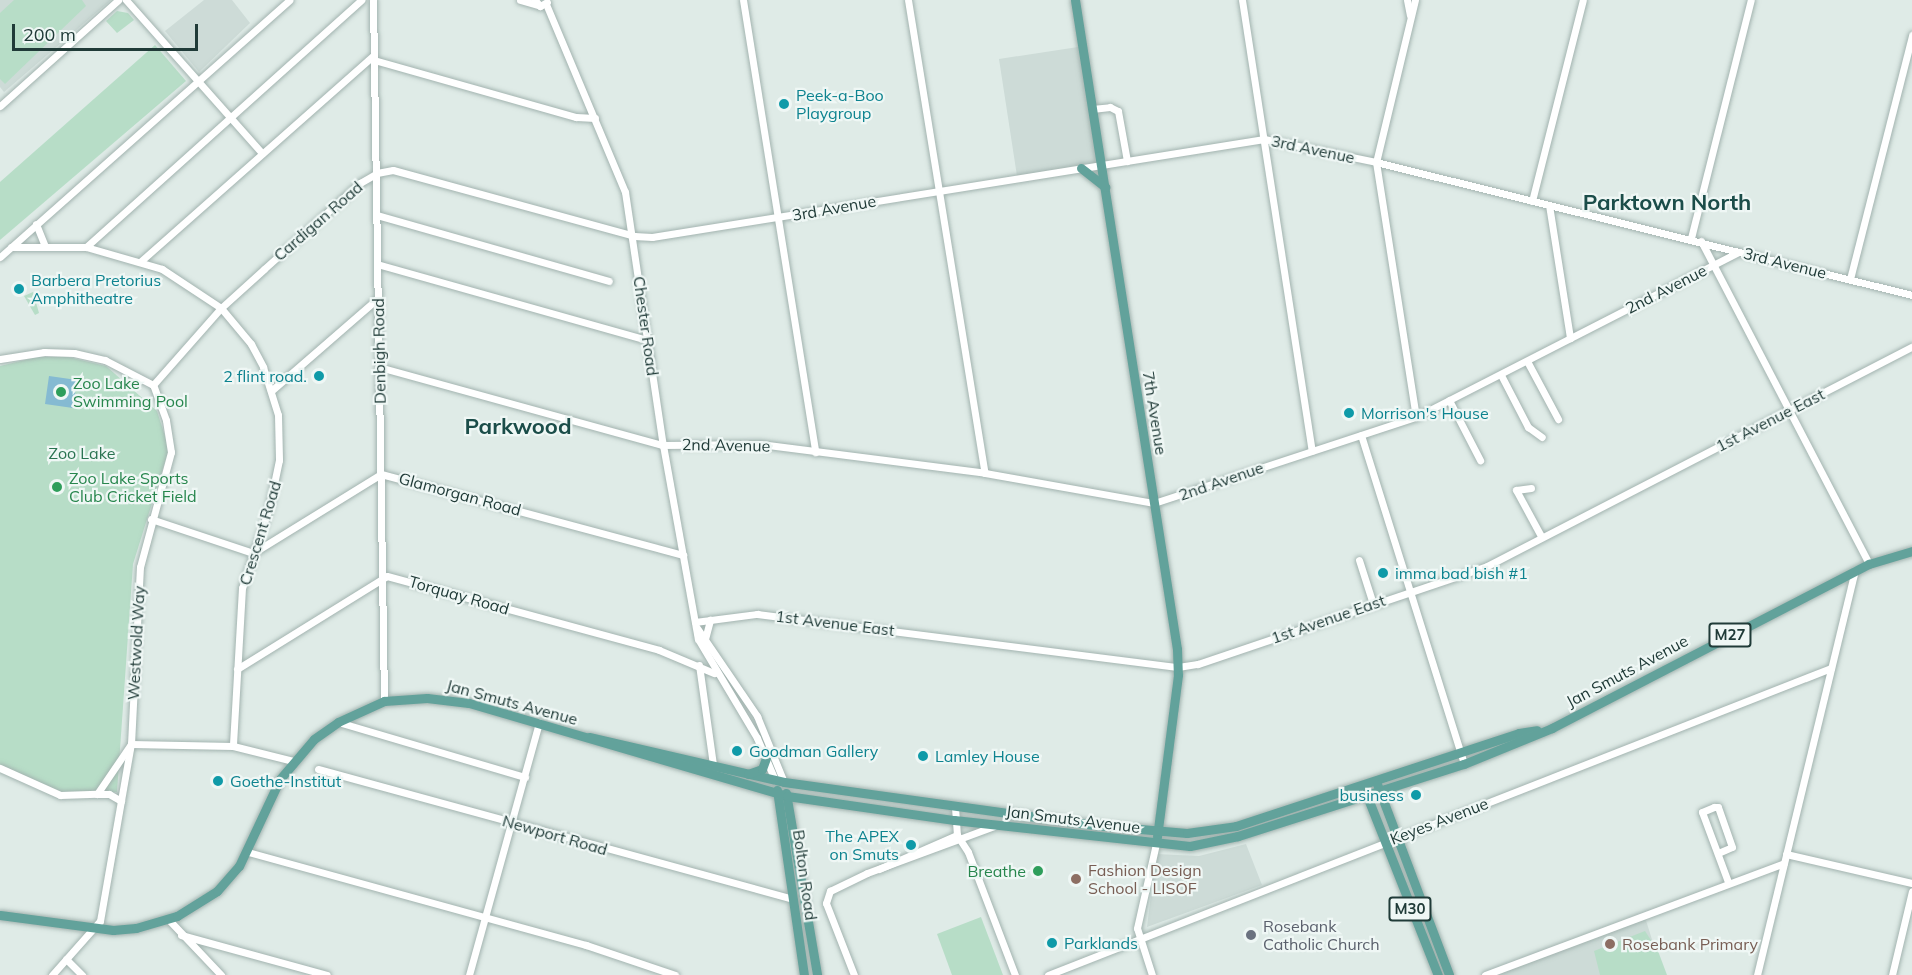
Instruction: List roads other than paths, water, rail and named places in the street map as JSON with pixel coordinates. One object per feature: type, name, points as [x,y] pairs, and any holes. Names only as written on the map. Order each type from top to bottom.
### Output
[{"type":"main road","name":"7th Avenue","points":[[1075,0],[1178,667],[1156,844]]},
{"type":"main road","points":[[1081,168],[1105,187]]},
{"type":"main road","name":"Jan Smuts Avenue","points":[[0,915],[96,928],[136,928],[169,920],[217,891],[248,852],[272,794],[294,761],[338,722],[384,701],[435,698],[539,723],[582,736],[600,745],[782,795],[954,820],[1190,846],[1210,842],[1464,764],[1552,728],[1869,564],[1912,551]]},
{"type":"main road","name":"Jan Smuts Avenue","points":[[582,736],[602,737],[746,775],[779,781],[955,807],[1159,832],[1186,833],[1236,826],[1375,778],[1519,733],[1552,728]]},
{"type":"main road","points":[[746,775],[760,771],[766,758]]},
{"type":"main road","name":"M30","points":[[1375,778],[1449,975]]},
{"type":"main road","name":"Bolton Road","points":[[779,781],[804,975]]},
{"type":"main road","name":"M30","points":[[1362,783],[1383,843],[1438,975]]},
{"type":"main road","name":"Bolton Road","points":[[782,795],[791,817],[817,975]]},
{"type":"main road","points":[[791,817],[796,805],[814,800]]},
{"type":"street","points":[[0,106],[118,0]]},
{"type":"street","points":[[126,0],[262,153]]},
{"type":"street","points":[[0,257],[289,0]]},
{"type":"street","points":[[86,247],[362,0]]},
{"type":"street","name":"Denbigh Road","points":[[373,0],[384,701]]},
{"type":"street","points":[[523,0],[542,3]]},
{"type":"street","points":[[743,0],[815,452]]},
{"type":"street","points":[[908,0],[985,473]]},
{"type":"street","points":[[1242,0],[1312,451]]},
{"type":"street","points":[[1407,0],[1410,19]]},
{"type":"street","points":[[1415,0],[1376,162],[1416,417]]},
{"type":"street","points":[[1532,201],[1583,0]]},
{"type":"street","points":[[1691,238],[1751,0]]},
{"type":"street","name":"Chester Road","points":[[542,3],[621,179],[634,236],[663,445],[695,624],[702,649],[779,781]]},
{"type":"street","points":[[1850,279],[1912,35]]},
{"type":"street","points":[[141,261],[262,153],[374,58],[576,117],[595,118]]},
{"type":"street","points":[[1092,109],[1110,107],[1118,111],[1127,161]]},
{"type":"street","name":"3rd Avenue","points":[[634,236],[652,237],[778,218],[938,190],[1264,139],[1376,162],[1691,238],[1738,252],[1912,295]]},
{"type":"street","name":"Cardigan Road","points":[[153,386],[221,308],[360,183],[377,173],[393,170],[414,174],[634,236]]},
{"type":"street","points":[[1549,204],[1570,338]]},
{"type":"street","points":[[377,215],[609,282]]},
{"type":"street","points":[[36,224],[45,246]]},
{"type":"street","points":[[1701,241],[1869,564]]},
{"type":"street","name":"Crescent Road","points":[[11,247],[86,247],[141,261],[171,274],[221,308],[254,350],[272,391],[278,414],[279,460],[274,491],[242,588],[233,746]]},
{"type":"street","name":"2nd Avenue","points":[[379,367],[663,445],[760,444],[985,473],[1154,503],[1416,417],[1738,252]]},
{"type":"street","points":[[377,264],[647,340]]},
{"type":"street","points":[[272,391],[378,298]]},
{"type":"street","name":"1st Avenue East","points":[[695,624],[740,614],[789,617],[1178,667],[1198,664],[1487,566],[1541,536],[1912,347]]},
{"type":"street","points":[[0,359],[44,352],[74,353],[105,360],[153,386]]},
{"type":"street","points":[[1527,361],[1558,418]]},
{"type":"street","points":[[1501,375],[1528,428],[1542,437]]},
{"type":"street","name":"Westwold Way","points":[[96,928],[131,744],[140,567],[151,519],[171,452],[166,420],[153,386]]},
{"type":"street","points":[[1449,400],[1480,460]]},
{"type":"street","points":[[1361,435],[1412,591],[1464,764]]},
{"type":"street","name":"Glamorgan Road","points":[[253,553],[381,474],[683,555]]},
{"type":"street","points":[[1531,488],[1516,490],[1541,536]]},
{"type":"street","points":[[151,519],[253,553]]},
{"type":"street","points":[[1359,560],[1373,604]]},
{"type":"street","points":[[1757,975],[1855,571]]},
{"type":"street","points":[[237,669],[382,576]]},
{"type":"street","name":"Torquay Road","points":[[382,576],[659,650],[699,665],[719,678]]},
{"type":"street","points":[[705,639],[710,620]]},
{"type":"street","name":"Chester Road","points":[[695,624],[762,725],[779,781]]},
{"type":"street","points":[[699,665],[712,765]]},
{"type":"street","name":"Keyes Avenue","points":[[1048,975],[1831,668]]},
{"type":"street","points":[[338,722],[525,777]]},
{"type":"street","points":[[469,975],[539,723]]},
{"type":"street","points":[[97,794],[131,744],[233,746],[294,761]]},
{"type":"street","points":[[0,768],[60,795],[109,794],[121,801]]},
{"type":"street","name":"Newport Road","points":[[318,769],[793,899]]},
{"type":"street","points":[[955,807],[954,820],[958,837],[1015,975]]},
{"type":"street","points":[[1718,853],[1731,847],[1718,807],[1714,807],[1702,812],[1728,882]]},
{"type":"street","points":[[854,975],[826,896],[879,869],[958,837],[997,825]]},
{"type":"street","points":[[1152,975],[1138,939],[1156,844]]},
{"type":"street","points":[[248,852],[586,945],[675,975]]},
{"type":"street","points":[[1786,854],[1912,883]]},
{"type":"street","points":[[1485,975],[1728,882],[1784,863]]},
{"type":"street","points":[[1892,975],[1912,891]]},
{"type":"street","points":[[169,920],[221,975]]},
{"type":"street","points":[[52,975],[96,928]]},
{"type":"street","points":[[181,934],[327,975]]},
{"type":"street","points":[[66,959],[82,975]]},
{"type":"water","name":"Zoo Lake Swimming Pool","points":[[49,376],[77,380],[73,408],[45,404]]},
{"type":"place","name":"Peek-a-Boo Playgroup","points":[[784,104]]},
{"type":"place","name":"Barbera Pretorius Amphitheatre","points":[[19,289]]},
{"type":"place","name":"2 flint road.","points":[[319,376]]},
{"type":"place","name":"Zoo Lake Swimming Pool","points":[[61,392]]},
{"type":"place","name":"Morrison's House","points":[[1349,413]]},
{"type":"place","name":"Zoo Lake Sports Club Cricket Field","points":[[57,487]]},
{"type":"place","name":"imma bad bish #1","points":[[1383,573]]},
{"type":"place","name":"Goodman Gallery","points":[[737,751]]},
{"type":"place","name":"Lamley House","points":[[923,756]]},
{"type":"place","name":"Goethe-Institut","points":[[218,781]]},
{"type":"place","name":"business","points":[[1416,795]]},
{"type":"place","name":"The APEX on Smuts","points":[[911,845]]},
{"type":"place","name":"Breathe","points":[[1038,871]]},
{"type":"place","name":"Fashion Design School - LISOF","points":[[1076,879]]},
{"type":"place","name":"Rosebank Catholic Church","points":[[1251,935]]},
{"type":"place","name":"Parklands","points":[[1052,943]]},
{"type":"place","name":"Rosebank Primary","points":[[1610,944]]},
{"type":"district","name":"Parktown North","points":[[1667,203]]},
{"type":"district","name":"Parkwood","points":[[518,427]]},
{"type":"park label","name":"Zoo Lake","points":[[82,453]]}]
